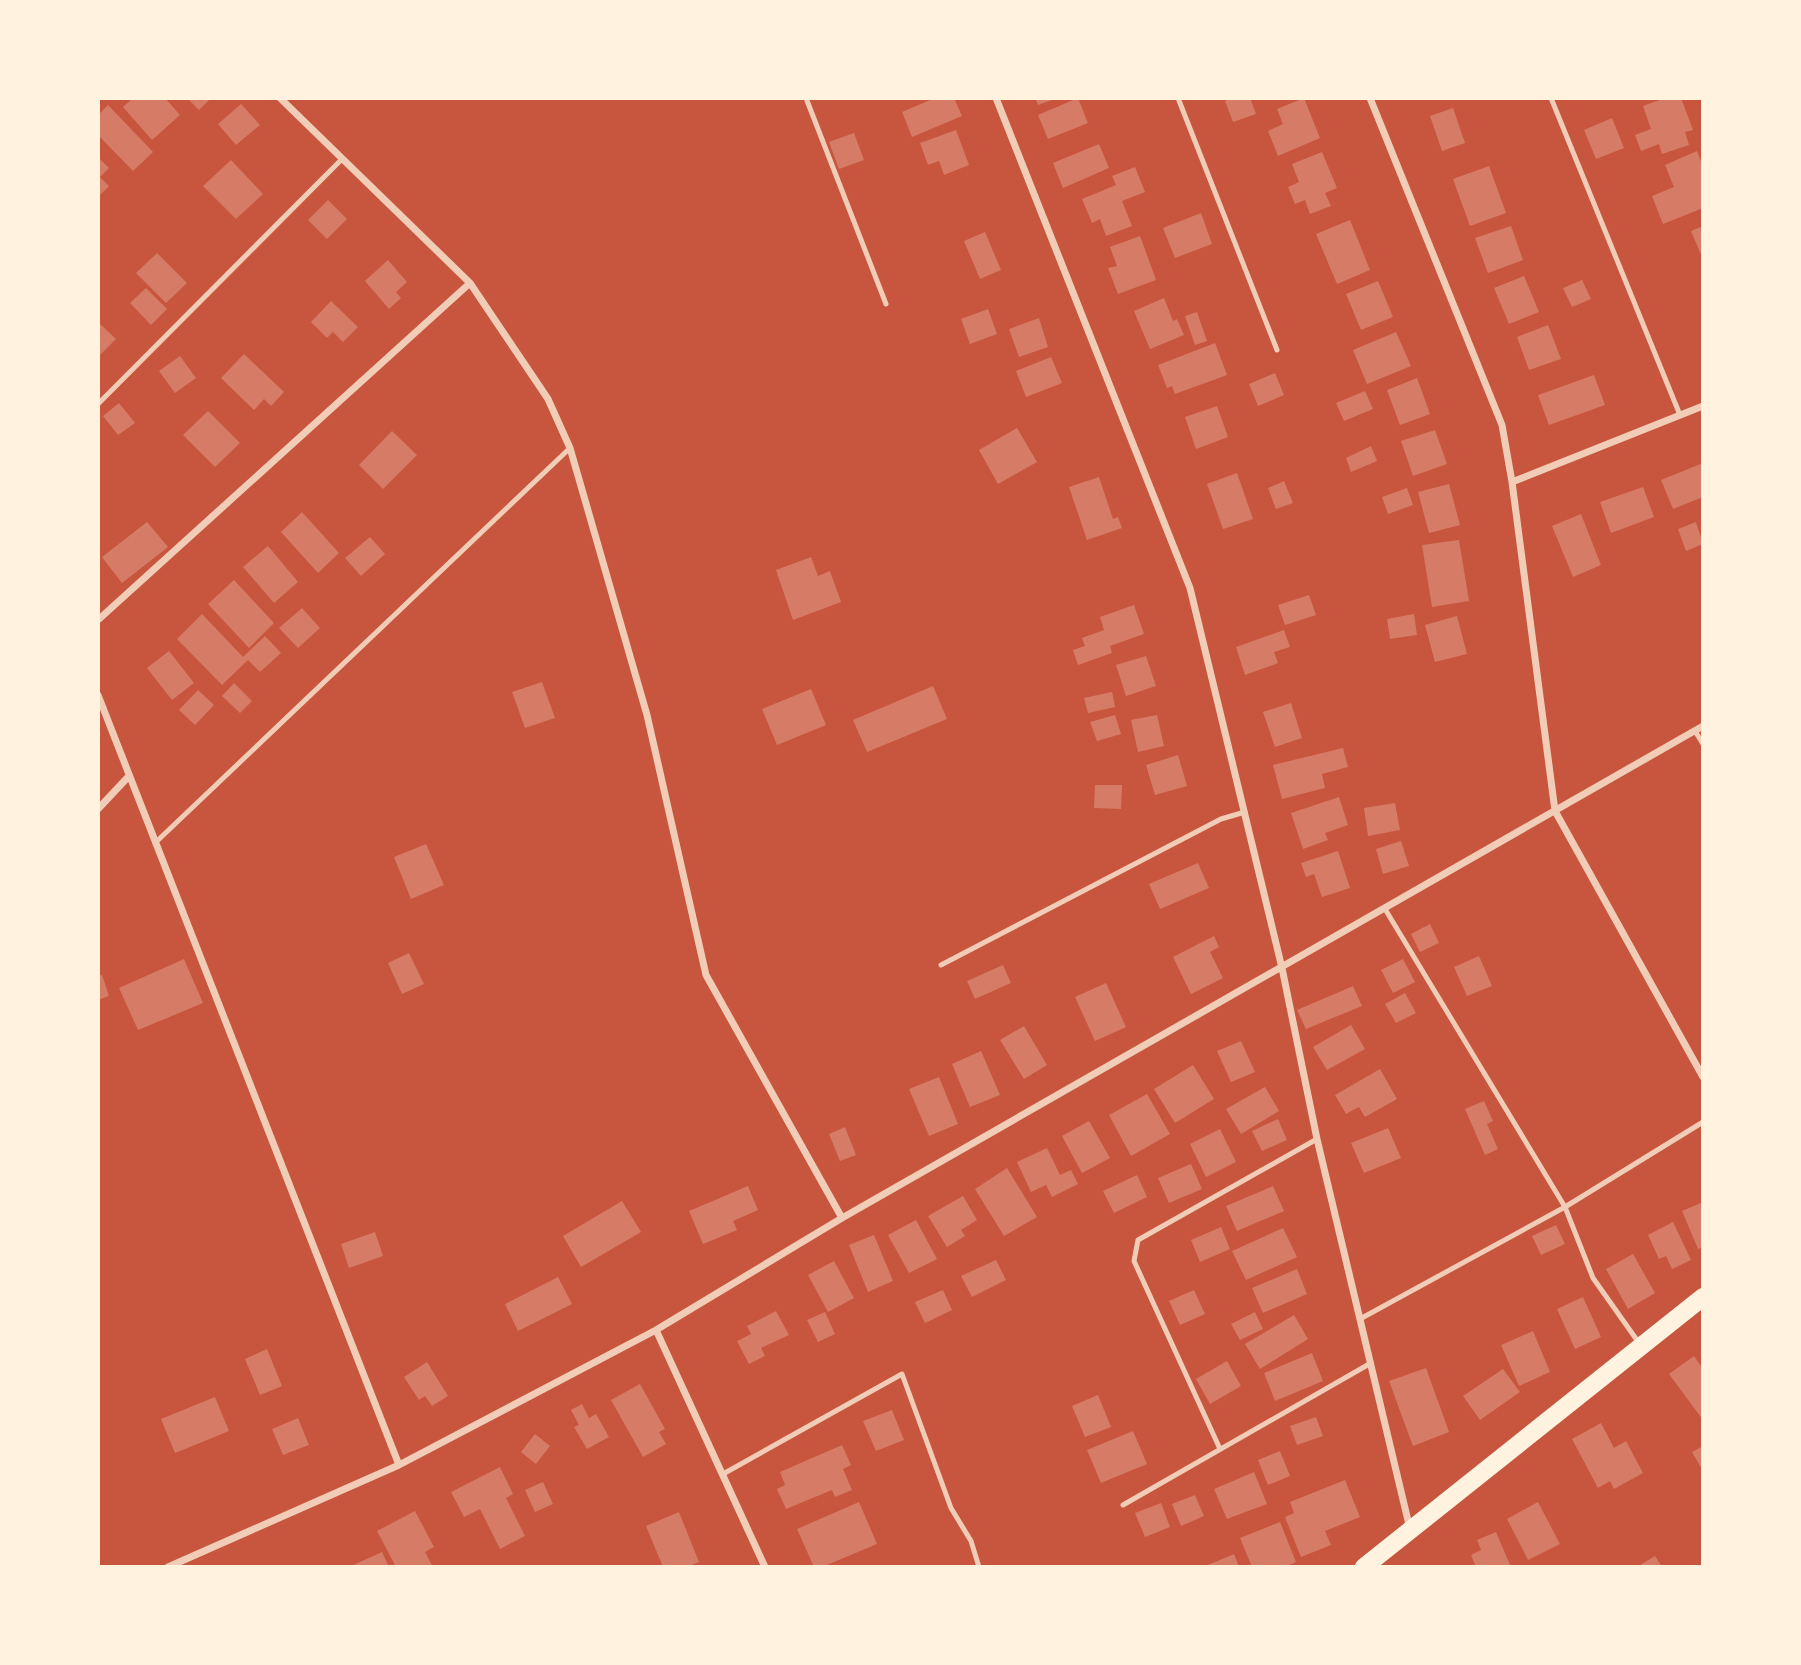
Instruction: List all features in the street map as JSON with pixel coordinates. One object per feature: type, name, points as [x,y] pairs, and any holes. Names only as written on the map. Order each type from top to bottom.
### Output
[{"type":"main road","points":[[1364,1567],[1703,1297]]},
{"type":"street","points":[[280,98],[470,283],[548,400],[570,447],[647,715],[706,975],[842,1218]]},
{"type":"street","points":[[996,98],[1190,588],[1282,968],[1317,1139],[1410,1531]]},
{"type":"street","points":[[1370,98],[1502,425],[1512,482],[1555,811],[1703,1077]]},
{"type":"street","points":[[98,620],[470,283]]},
{"type":"street","points":[[1512,482],[1703,406]]},
{"type":"street","points":[[98,695],[399,1465]]},
{"type":"street","points":[[168,1567],[399,1465],[656,1330],[842,1218],[1699,729]]},
{"type":"street","points":[[98,808],[129,776]]},
{"type":"street","points":[[656,1330],[765,1567]]},
{"type":"lane","points":[[806,98],[886,304]]},
{"type":"lane","points":[[1178,98],[1277,350]]},
{"type":"lane","points":[[1551,98],[1680,415]]},
{"type":"lane","points":[[98,404],[342,159]]},
{"type":"lane","points":[[155,843],[570,447]]},
{"type":"lane","points":[[1699,729],[1703,744]]},
{"type":"lane","points":[[941,965],[1221,819],[1245,813]]},
{"type":"lane","points":[[1385,909],[1565,1207],[1593,1278],[1640,1346]]},
{"type":"lane","points":[[1360,1319],[1565,1207],[1703,1122]]},
{"type":"lane","points":[[1220,1449],[1134,1261],[1138,1240],[1317,1139]]},
{"type":"lane","points":[[1123,1505],[1371,1363]]},
{"type":"lane","points":[[723,1474],[902,1374],[951,1507],[971,1541],[979,1567]]},
{"type":"building","points":[[133,98],[165,98],[180,115],[152,140],[123,107]]},
{"type":"building","points":[[187,98],[211,98],[199,110]]},
{"type":"building","points":[[935,98],[954,98],[962,116],[912,137],[902,112]]},
{"type":"building","points":[[1035,98],[1057,98],[1038,105]]},
{"type":"building","points":[[1078,98],[1088,123],[1048,139],[1038,115]]},
{"type":"building","points":[[1232,98],[1250,98],[1256,114],[1233,122],[1225,101]]},
{"type":"building","points":[[1304,98],[1320,138],[1278,156],[1268,131],[1283,124],[1277,109]]},
{"type":"building","points":[[1665,98],[1681,98],[1693,130],[1685,132],[1689,145],[1662,154],[1659,144],[1641,151],[1635,135],[1651,129],[1643,106]]},
{"type":"building","points":[[241,104],[260,125],[236,145],[218,124]]},
{"type":"building","points":[[108,105],[153,152],[133,171],[98,135],[98,115]]},
{"type":"building","points":[[1453,108],[1465,143],[1442,151],[1430,116]]},
{"type":"building","points":[[1612,118],[1624,148],[1596,159],[1584,130]]},
{"type":"building","points":[[956,130],[969,165],[944,175],[939,161],[928,165],[920,143]]},
{"type":"building","points":[[854,133],[864,160],[839,169],[829,142]]},
{"type":"building","points":[[1099,144],[1109,168],[1063,188],[1053,163]]},
{"type":"building","points":[[1697,151],[1703,167],[1703,208],[1663,224],[1652,196],[1674,187],[1665,165]]},
{"type":"building","points":[[1322,152],[1337,188],[1325,193],[1331,206],[1310,214],[1305,200],[1295,204],[1288,187],[1299,182],[1292,164]]},
{"type":"building","points":[[98,157],[109,168],[100,177],[109,186],[98,197]]},
{"type":"building","points":[[231,160],[263,194],[236,219],[203,186]]},
{"type":"building","points":[[1489,166],[1506,213],[1470,226],[1453,179]]},
{"type":"building","points":[[1135,167],[1145,192],[1122,201],[1132,226],[1106,236],[1100,219],[1092,223],[1082,199],[1116,185],[1112,176]]},
{"type":"building","points":[[328,200],[347,219],[327,239],[308,220]]},
{"type":"building","points":[[1201,213],[1212,244],[1175,258],[1163,228]]},
{"type":"building","points":[[1350,220],[1370,270],[1337,284],[1316,234]]},
{"type":"building","points":[[1511,226],[1523,260],[1488,273],[1475,238]]},
{"type":"building","points":[[1703,226],[1703,259],[1691,231]]},
{"type":"building","points":[[985,232],[1001,270],[980,279],[964,241]]},
{"type":"building","points":[[1140,236],[1156,280],[1118,294],[1108,268],[1117,266],[1110,247]]},
{"type":"building","points":[[157,253],[187,283],[166,303],[136,273]]},
{"type":"building","points":[[388,260],[407,282],[396,292],[401,298],[389,309],[365,281]]},
{"type":"building","points":[[1524,276],[1539,312],[1509,324],[1494,288]]},
{"type":"building","points":[[1582,280],[1591,299],[1572,307],[1563,288]]},
{"type":"building","points":[[1378,281],[1393,317],[1361,330],[1346,294]]},
{"type":"building","points":[[146,288],[167,309],[151,325],[130,303]]},
{"type":"building","points":[[1164,298],[1173,321],[1177,319],[1184,335],[1150,349],[1134,311]]},
{"type":"building","points":[[331,301],[358,327],[343,342],[333,332],[327,338],[311,322]]},
{"type":"building","points":[[988,309],[997,334],[970,344],[961,319]]},
{"type":"building","points":[[1197,312],[1207,341],[1195,345],[1185,316]]},
{"type":"building","points":[[1039,318],[1048,347],[1019,357],[1009,329]]},
{"type":"building","points":[[98,322],[116,339],[100,355],[98,353]]},
{"type":"building","points":[[1548,325],[1561,359],[1529,370],[1517,337]]},
{"type":"building","points":[[1396,332],[1411,366],[1367,384],[1353,350]]},
{"type":"building","points":[[1215,343],[1227,375],[1175,394],[1172,386],[1167,388],[1158,365]]},
{"type":"building","points":[[244,354],[284,392],[271,406],[264,399],[254,410],[221,378]]},
{"type":"building","points":[[180,356],[196,378],[175,393],[159,371]]},
{"type":"building","points":[[1051,357],[1062,383],[1026,397],[1016,371]]},
{"type":"building","points":[[1275,373],[1284,395],[1258,406],[1249,384]]},
{"type":"building","points":[[1594,375],[1605,405],[1549,425],[1538,395]]},
{"type":"building","points":[[1417,378],[1430,414],[1400,425],[1387,390]]},
{"type":"building","points":[[1365,391],[1373,409],[1344,421],[1336,403]]},
{"type":"building","points":[[119,403],[135,423],[118,435],[103,416]]},
{"type":"building","points":[[1217,406],[1228,437],[1196,449],[1185,417]]},
{"type":"building","points":[[208,411],[240,443],[215,467],[183,435]]},
{"type":"building","points":[[1017,428],[1037,462],[998,484],[979,450]]},
{"type":"building","points":[[1435,430],[1447,464],[1413,476],[1401,441]]},
{"type":"building","points":[[392,431],[417,455],[383,489],[359,465]]},
{"type":"building","points":[[1371,446],[1377,461],[1351,472],[1346,458]]},
{"type":"building","points":[[1703,463],[1703,497],[1673,509],[1661,480]]},
{"type":"building","points":[[1237,473],[1253,519],[1223,529],[1207,484]]},
{"type":"building","points":[[1099,477],[1113,519],[1118,517],[1122,528],[1087,540],[1069,487]]},
{"type":"building","points":[[1284,481],[1293,503],[1276,509],[1268,488]]},
{"type":"building","points":[[1449,484],[1460,525],[1429,533],[1418,492]]},
{"type":"building","points":[[1643,487],[1654,517],[1611,533],[1600,502]]},
{"type":"building","points":[[1407,488],[1413,505],[1388,514],[1382,497]]},
{"type":"building","points":[[302,512],[339,553],[318,573],[281,532]]},
{"type":"building","points":[[1581,514],[1601,565],[1573,577],[1552,526]]},
{"type":"building","points":[[147,522],[168,547],[122,583],[102,557]]},
{"type":"building","points":[[1696,522],[1703,544],[1686,551],[1678,529]]},
{"type":"building","points":[[370,537],[385,554],[361,576],[345,558]]},
{"type":"building","points":[[1459,540],[1469,601],[1432,607],[1422,545]]},
{"type":"building","points":[[268,546],[298,582],[274,603],[243,567]]},
{"type":"building","points":[[811,557],[818,576],[830,571],[841,602],[793,620],[776,570]]},
{"type":"building","points":[[234,580],[274,623],[249,648],[208,604]]},
{"type":"building","points":[[1309,595],[1316,615],[1285,625],[1278,605]]},
{"type":"building","points":[[1134,605],[1144,634],[1110,646],[1112,653],[1078,665],[1073,650],[1085,646],[1082,638],[1104,630],[1100,617]]},
{"type":"building","points":[[302,608],[320,628],[298,648],[279,628]]},
{"type":"building","points":[[202,614],[243,657],[265,636],[281,653],[260,672],[248,660],[222,685],[177,639]]},
{"type":"building","points":[[1414,614],[1417,635],[1390,639],[1387,619]]},
{"type":"building","points":[[1457,616],[1467,654],[1435,662],[1425,625]]},
{"type":"building","points":[[1284,630],[1290,647],[1274,652],[1278,663],[1245,675],[1236,647]]},
{"type":"building","points":[[169,651],[194,683],[172,700],[147,668]]},
{"type":"building","points":[[1146,656],[1156,686],[1126,696],[1116,665]]},
{"type":"building","points":[[542,682],[555,718],[525,728],[512,692]]},
{"type":"building","points":[[234,683],[252,701],[240,713],[222,696]]},
{"type":"building","points":[[933,686],[947,719],[867,752],[853,720]]},
{"type":"building","points":[[811,689],[826,725],[777,745],[762,709]]},
{"type":"building","points":[[198,690],[214,705],[195,725],[179,710]]},
{"type":"building","points":[[1112,692],[1115,707],[1088,713],[1084,698]]},
{"type":"building","points":[[1291,703],[1302,738],[1275,747],[1263,712]]},
{"type":"building","points":[[1115,715],[1121,734],[1097,741],[1090,722]]},
{"type":"building","points":[[1157,715],[1164,746],[1138,752],[1131,720]]},
{"type":"building","points":[[1343,748],[1348,767],[1322,774],[1325,788],[1282,799],[1273,765]]},
{"type":"building","points":[[1178,755],[1187,786],[1155,795],[1146,765]]},
{"type":"building","points":[[1095,785],[1122,785],[1121,809],[1094,808]]},
{"type":"building","points":[[1339,797],[1348,825],[1325,833],[1328,840],[1303,849],[1291,813]]},
{"type":"building","points":[[1395,803],[1400,830],[1368,836],[1364,808]]},
{"type":"building","points":[[1401,841],[1409,866],[1383,874],[1376,849]]},
{"type":"building","points":[[426,844],[444,885],[411,899],[394,857]]},
{"type":"building","points":[[1338,851],[1350,888],[1322,897],[1314,874],[1306,877],[1301,863]]},
{"type":"building","points":[[1198,863],[1209,888],[1160,909],[1149,884]]},
{"type":"building","points":[[1430,924],[1439,943],[1420,952],[1411,934]]},
{"type":"building","points":[[1214,936],[1219,947],[1210,952],[1223,978],[1191,994],[1173,957]]},
{"type":"building","points":[[409,953],[424,984],[402,994],[388,963]]},
{"type":"building","points":[[1479,956],[1492,986],[1467,996],[1454,967]]},
{"type":"building","points":[[184,959],[203,1003],[138,1030],[119,988]]},
{"type":"building","points":[[1403,959],[1415,982],[1393,993],[1381,970]]},
{"type":"building","points":[[1003,965],[1011,983],[975,999],[967,981]]},
{"type":"building","points":[[102,975],[109,996],[98,1000],[98,976]]},
{"type":"building","points":[[1106,983],[1126,1027],[1095,1041],[1075,997]]},
{"type":"building","points":[[1353,986],[1362,1006],[1306,1029],[1297,1010]]},
{"type":"building","points":[[1405,993],[1416,1013],[1396,1023],[1385,1004]]},
{"type":"building","points":[[1351,1025],[1365,1049],[1327,1070],[1313,1047]]},
{"type":"building","points":[[1024,1026],[1047,1065],[1024,1079],[1000,1040]]},
{"type":"building","points":[[1241,1041],[1255,1072],[1231,1082],[1217,1051]]},
{"type":"building","points":[[981,1051],[1000,1095],[970,1107],[952,1064]]},
{"type":"building","points":[[1193,1065],[1214,1099],[1175,1123],[1154,1089]]},
{"type":"building","points":[[1380,1069],[1397,1099],[1365,1117],[1359,1107],[1346,1114],[1335,1095]]},
{"type":"building","points":[[939,1077],[958,1124],[929,1136],[909,1089]]},
{"type":"building","points":[[1265,1087],[1279,1111],[1241,1134],[1226,1109]]},
{"type":"building","points":[[1147,1094],[1170,1134],[1131,1156],[1109,1115]]},
{"type":"building","points":[[1484,1101],[1493,1121],[1487,1124],[1498,1149],[1485,1155],[1465,1109]]},
{"type":"building","points":[[1278,1119],[1287,1140],[1262,1151],[1252,1131]]},
{"type":"building","points":[[1089,1121],[1110,1158],[1082,1173],[1062,1136]]},
{"type":"building","points":[[845,1127],[856,1155],[840,1161],[829,1134]]},
{"type":"building","points":[[1388,1128],[1401,1158],[1364,1173],[1351,1143]]},
{"type":"building","points":[[1220,1129],[1236,1162],[1206,1177],[1190,1144]]},
{"type":"building","points":[[1047,1148],[1060,1175],[1071,1170],[1078,1184],[1052,1197],[1046,1185],[1031,1192],[1017,1162]]},
{"type":"building","points":[[1191,1164],[1202,1189],[1169,1203],[1158,1178]]},
{"type":"building","points":[[1007,1168],[1037,1217],[1004,1236],[975,1189]]},
{"type":"building","points":[[1137,1175],[1147,1197],[1114,1213],[1103,1191]]},
{"type":"building","points":[[748,1186],[758,1210],[733,1221],[737,1230],[703,1244],[689,1211]]},
{"type":"building","points":[[1273,1186],[1284,1211],[1237,1231],[1226,1206]]},
{"type":"building","points":[[963,1196],[977,1220],[961,1230],[965,1236],[947,1247],[928,1216]]},
{"type":"building","points":[[622,1201],[641,1232],[581,1267],[563,1236]]},
{"type":"building","points":[[1703,1202],[1703,1247],[1698,1249],[1682,1211]]},
{"type":"building","points":[[916,1220],[937,1259],[909,1273],[888,1235]]},
{"type":"building","points":[[1673,1222],[1691,1260],[1672,1269],[1666,1256],[1659,1259],[1648,1235]]},
{"type":"building","points":[[1556,1225],[1565,1244],[1541,1255],[1532,1236]]},
{"type":"building","points":[[1221,1227],[1230,1249],[1200,1262],[1191,1240]]},
{"type":"building","points":[[1283,1228],[1297,1257],[1246,1280],[1232,1251]]},
{"type":"building","points":[[375,1232],[383,1256],[349,1268],[341,1244]]},
{"type":"building","points":[[874,1235],[893,1281],[868,1292],[849,1245]]},
{"type":"building","points":[[1633,1254],[1655,1293],[1628,1309],[1606,1269]]},
{"type":"building","points":[[996,1260],[1006,1280],[972,1297],[961,1276]]},
{"type":"building","points":[[834,1261],[854,1298],[828,1312],[808,1275]]},
{"type":"building","points":[[1297,1269],[1307,1294],[1263,1313],[1252,1288]]},
{"type":"building","points":[[558,1277],[572,1304],[518,1331],[505,1304]]},
{"type":"building","points":[[943,1290],[952,1310],[925,1323],[915,1302]]},
{"type":"building","points":[[1194,1290],[1205,1314],[1180,1325],[1169,1301]]},
{"type":"building","points":[[1583,1297],[1601,1337],[1575,1349],[1557,1309]]},
{"type":"building","points":[[776,1311],[789,1335],[761,1348],[765,1356],[749,1364],[737,1341],[751,1334],[747,1326]]},
{"type":"building","points":[[825,1312],[835,1334],[818,1342],[807,1320]]},
{"type":"building","points":[[1255,1312],[1263,1329],[1240,1340],[1231,1324]]},
{"type":"building","points":[[1294,1315],[1308,1339],[1260,1369],[1245,1344]]},
{"type":"building","points":[[1533,1331],[1550,1372],[1519,1386],[1501,1345]]},
{"type":"building","points":[[267,1349],[282,1386],[260,1395],[245,1359]]},
{"type":"building","points":[[1312,1353],[1323,1381],[1275,1401],[1264,1373]]},
{"type":"building","points":[[1694,1356],[1703,1369],[1703,1420],[1669,1374]]},
{"type":"building","points":[[1227,1361],[1241,1386],[1210,1404],[1196,1379]]},
{"type":"building","points":[[427,1362],[448,1396],[432,1406],[425,1396],[419,1400],[404,1377]]},
{"type":"building","points":[[1426,1368],[1449,1432],[1413,1446],[1389,1381]]},
{"type":"building","points":[[1503,1369],[1520,1392],[1480,1420],[1463,1396]]},
{"type":"building","points":[[640,1384],[665,1429],[659,1432],[666,1444],[643,1457],[611,1400]]},
{"type":"building","points":[[1098,1395],[1111,1427],[1085,1437],[1072,1406]]},
{"type":"building","points":[[215,1397],[229,1431],[175,1453],[161,1419]]},
{"type":"building","points":[[582,1404],[589,1418],[596,1414],[609,1437],[587,1449],[574,1427],[579,1425],[571,1410]]},
{"type":"building","points":[[892,1410],[904,1440],[876,1451],[863,1421]]},
{"type":"building","points":[[1316,1417],[1323,1436],[1297,1445],[1290,1426]]},
{"type":"building","points":[[298,1418],[309,1445],[283,1455],[272,1429]]},
{"type":"building","points":[[1601,1423],[1614,1448],[1626,1441],[1643,1473],[1614,1489],[1610,1481],[1598,1488],[1572,1439]]},
{"type":"building","points":[[1133,1431],[1147,1464],[1101,1483],[1087,1450]]},
{"type":"building","points":[[535,1434],[550,1446],[536,1464],[521,1452]]},
{"type":"building","points":[[842,1445],[851,1465],[843,1469],[852,1490],[835,1497],[832,1490],[786,1509],[777,1489],[785,1485],[780,1472]]},
{"type":"building","points":[[1703,1446],[1703,1471],[1692,1452]]},
{"type":"building","points":[[1280,1451],[1290,1476],[1268,1485],[1258,1460]]},
{"type":"building","points":[[500,1467],[513,1494],[506,1498],[525,1536],[500,1549],[480,1509],[464,1517],[451,1492]]},
{"type":"building","points":[[1254,1472],[1267,1504],[1227,1519],[1214,1489]]},
{"type":"building","points":[[1345,1480],[1360,1517],[1325,1531],[1331,1545],[1301,1557],[1285,1517],[1294,1513],[1290,1502]]},
{"type":"building","points":[[543,1482],[553,1504],[535,1512],[525,1490]]},
{"type":"building","points":[[1195,1495],[1204,1516],[1181,1526],[1172,1504]]},
{"type":"building","points":[[859,1502],[877,1544],[822,1567],[814,1567],[797,1529]]},
{"type":"building","points":[[1538,1502],[1560,1544],[1528,1560],[1507,1519]]},
{"type":"building","points":[[1161,1503],[1170,1527],[1145,1537],[1135,1513]]},
{"type":"building","points":[[415,1511],[434,1547],[425,1552],[433,1567],[396,1567],[377,1531]]},
{"type":"building","points":[[679,1512],[699,1562],[686,1567],[663,1567],[646,1526]]},
{"type":"building","points":[[1280,1522],[1296,1562],[1285,1567],[1252,1567],[1240,1538]]},
{"type":"building","points":[[1496,1532],[1511,1567],[1476,1567],[1471,1555],[1481,1550],[1477,1540]]},
{"type":"building","points":[[382,1552],[389,1567],[349,1567]]},
{"type":"building","points":[[1234,1554],[1239,1567],[1203,1567]]},
{"type":"building","points":[[1655,1556],[1662,1567],[1637,1567]]}]
